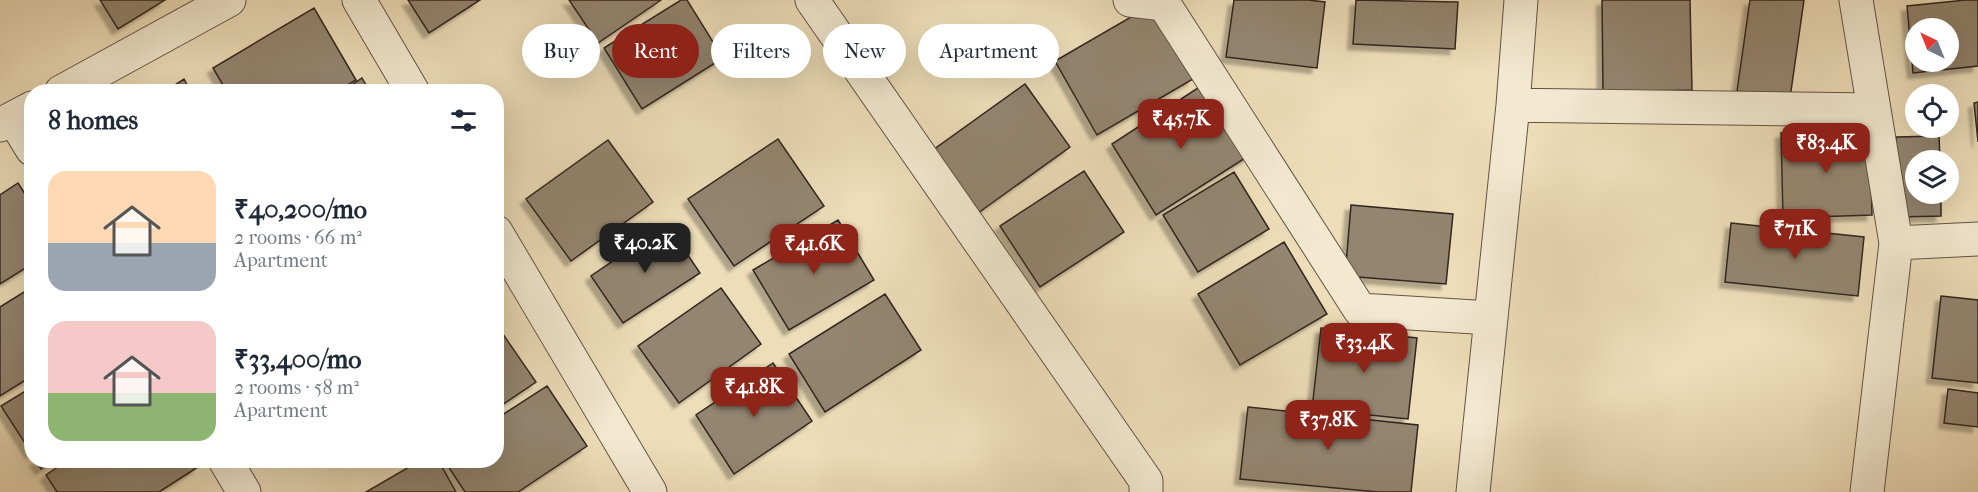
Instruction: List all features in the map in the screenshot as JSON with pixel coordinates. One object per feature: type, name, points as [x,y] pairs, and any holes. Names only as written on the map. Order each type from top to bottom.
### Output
[{"type":"street","points":[[76,84],[229,0]]},
{"type":"street","points":[[359,0],[408,84]]},
{"type":"street","points":[[812,0],[1146,481],[1146,492]]},
{"type":"street","points":[[1130,0],[1164,2],[1360,310],[1491,318]]},
{"type":"street","points":[[1473,492],[1513,105],[1521,0]]},
{"type":"street","points":[[1856,0],[1896,243],[1867,492]]},
{"type":"street","points":[[1513,105],[1874,110]]},
{"type":"street","points":[[15,117],[24,134]]},
{"type":"street","points":[[1896,243],[1978,239]]},
{"type":"street","points":[[504,246],[650,492]]},
{"type":"street","points":[[230,468],[244,492]]},
{"type":"building","points":[[100,0],[165,0],[118,29]]},
{"type":"building","points":[[408,0],[480,0],[429,33]]},
{"type":"building","points":[[569,0],[661,0],[626,24],[612,24],[612,33],[600,42],[600,24],[585,24]]},
{"type":"building","points":[[681,0],[687,0],[711,39],[711,66],[699,73],[699,24],[642,24]]},
{"type":"building","points":[[1234,0],[1325,2],[1317,68],[1226,57]]},
{"type":"building","points":[[1356,0],[1458,2],[1455,49],[1353,44]]},
{"type":"building","points":[[1602,0],[1690,0],[1692,90],[1603,92]]},
{"type":"building","points":[[1750,0],[1804,0],[1790,98],[1737,91]]},
{"type":"building","points":[[1978,0],[1978,66],[1959,68],[1959,18],[1908,18],[1907,6]]},
{"type":"building","points":[[1150,6],[1193,79],[1097,135],[1059,68],[1059,59]]},
{"type":"building","points":[[314,8],[356,80],[349,84],[222,84],[213,68]]},
{"type":"building","points":[[612,43],[612,61],[604,48]]},
{"type":"building","points":[[362,78],[365,84],[353,84]]},
{"type":"building","points":[[623,78],[691,78],[642,109]]},
{"type":"building","points":[[184,79],[187,84],[176,84]]},
{"type":"building","points":[[1025,84],[1070,147],[978,213],[933,150]]},
{"type":"building","points":[[1204,84],[1250,155],[1156,215],[1112,144]]},
{"type":"building","points":[[1978,102],[1978,142],[1974,103]]},
{"type":"building","points":[[1870,130],[1872,215],[1783,218],[1781,133]]},
{"type":"building","points":[[1896,137],[1939,138],[1940,150],[1905,150],[1905,204],[1941,204],[1941,216],[1898,217]]},
{"type":"building","points":[[778,139],[824,206],[734,266],[688,199]]},
{"type":"building","points":[[608,140],[653,202],[571,261],[526,199]]},
{"type":"building","points":[[1084,171],[1124,232],[1040,287],[1000,226]]},
{"type":"building","points":[[1234,172],[1269,229],[1198,272],[1163,215]]},
{"type":"building","points":[[18,183],[24,192],[24,269],[0,284],[0,195]]},
{"type":"building","points":[[1351,205],[1453,214],[1446,284],[1345,276]]},
{"type":"building","points":[[838,220],[874,280],[789,330],[753,270]]},
{"type":"building","points":[[1731,223],[1864,237],[1858,296],[1725,282]]},
{"type":"building","points":[[667,224],[700,273],[623,323],[591,276]]},
{"type":"building","points":[[1284,242],[1327,314],[1240,365],[1198,294]]},
{"type":"building","points":[[721,288],[761,344],[679,403],[638,346]]},
{"type":"building","points":[[24,292],[24,381],[0,396],[0,307]]},
{"type":"building","points":[[885,294],[921,350],[825,412],[789,354]]},
{"type":"building","points":[[1941,296],[1978,300],[1978,383],[1932,378]]},
{"type":"building","points":[[1321,328],[1417,338],[1408,419],[1312,409]]},
{"type":"building","points":[[504,336],[536,382],[504,404]]},
{"type":"building","points":[[773,363],[812,421],[734,474],[696,415]]},
{"type":"building","points":[[547,386],[587,446],[518,492],[465,492],[449,468],[504,468],[504,414]]},
{"type":"building","points":[[1948,389],[1978,393],[1978,427],[1944,423]]},
{"type":"building","points":[[24,392],[24,442],[1,406]]},
{"type":"building","points":[[1248,407],[1418,425],[1411,492],[1378,492],[1240,479]]},
{"type":"building","points":[[56,468],[196,468],[159,492],[57,492],[46,475]]},
{"type":"building","points":[[407,468],[442,468],[456,492],[366,492]]}]
